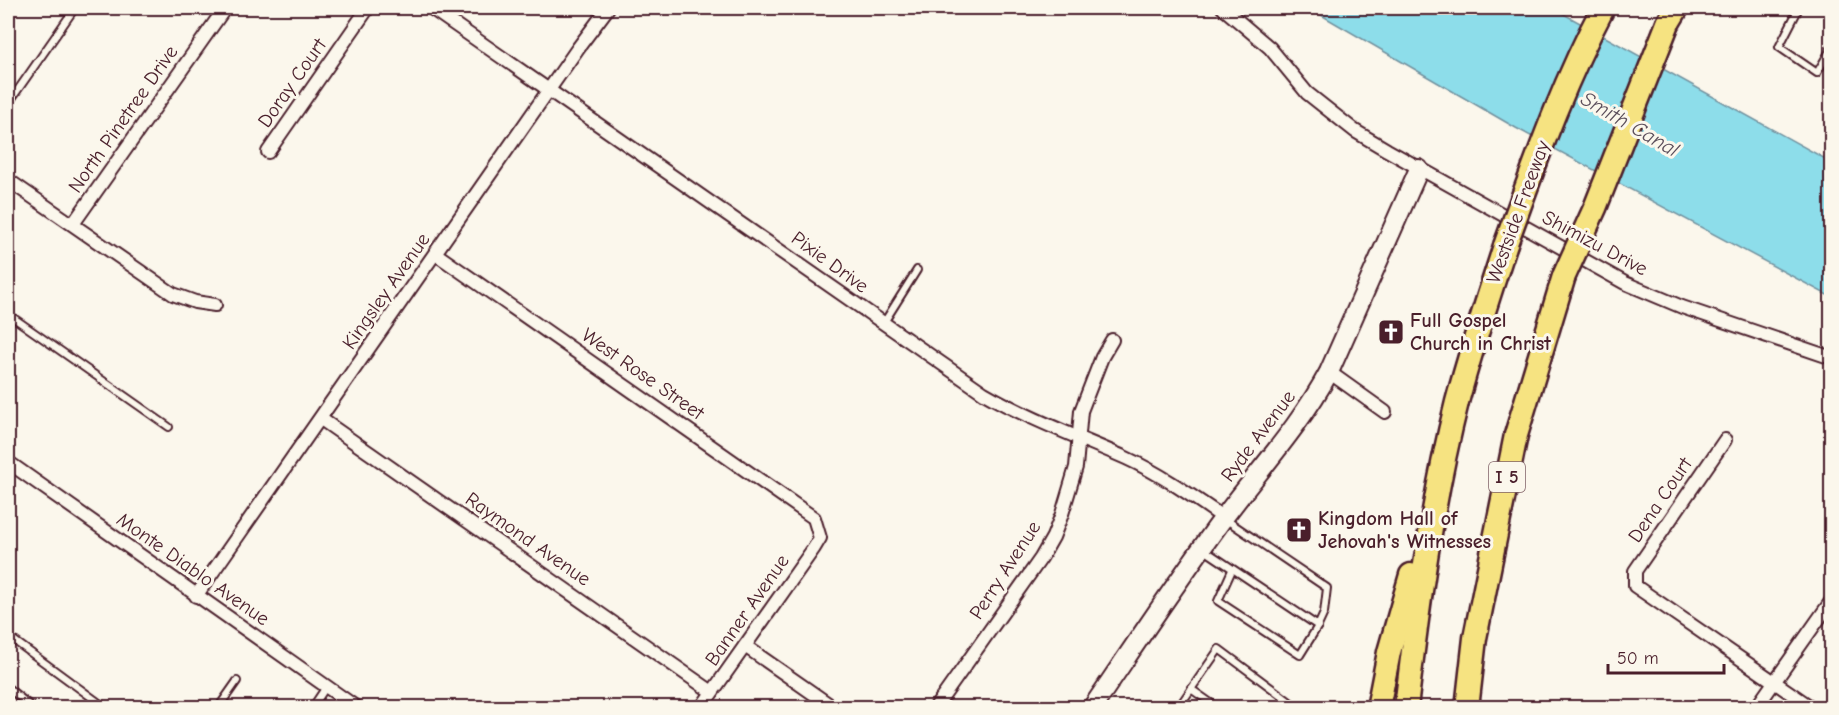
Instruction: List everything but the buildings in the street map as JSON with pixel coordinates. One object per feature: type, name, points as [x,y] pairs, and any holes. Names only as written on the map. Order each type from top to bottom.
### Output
[{"type":"highway","name":"Westside Freeway","points":[[1406,708],[1417,611],[1442,470],[1457,403],[1505,246],[1555,110],[1576,58],[1603,8]]},
{"type":"highway","name":"I 5","points":[[1469,708],[1475,638],[1516,435],[1564,276],[1595,208],[1672,15]]},
{"type":"highway","points":[[1378,708],[1389,652],[1442,470]]},
{"type":"street","name":"North Pinetree Drive","points":[[74,224],[225,8]]},
{"type":"street","name":"Doray Court","points":[[267,152],[368,8]]},
{"type":"street","name":"Pixie Drive","points":[[431,8],[984,393],[1019,413],[1148,469],[1224,518]]},
{"type":"street","name":"Kingsley Avenue","points":[[196,596],[608,8]]},
{"type":"street","name":"Shimizu Drive","points":[[1223,8],[1270,48],[1307,93],[1355,131],[1419,169],[1649,294],[1832,358]]},
{"type":"street","name":"Ryde Avenue","points":[[1092,708],[1224,518],[1289,435],[1316,396],[1329,372],[1419,169]]},
{"type":"street","points":[[8,180],[173,294],[195,302],[215,305]]},
{"type":"street","name":"West Rose Street","points":[[436,254],[805,511],[814,518],[820,533]]},
{"type":"street","name":"Perry Avenue","points":[[935,708],[1053,537],[1076,467],[1081,411],[1102,357],[1112,340]]},
{"type":"street","points":[[1329,372],[1385,412]]},
{"type":"street","name":"Raymond Avenue","points":[[321,419],[712,692]]},
{"type":"street","name":"Dena Court","points":[[1725,440],[1635,571],[1635,586],[1774,681]]},
{"type":"street","name":"Monte Diablo Avenue","points":[[8,462],[357,708]]},
{"type":"street","name":"Banner Avenue","points":[[701,708],[814,548],[820,538],[820,533]]},
{"type":"street","points":[[1756,708],[1832,600]]},
{"type":"street","points":[[745,646],[834,708]]},
{"type":"street","points":[[1774,681],[1812,708]]},
{"type":"lane","points":[[8,104],[75,8]]},
{"type":"lane","points":[[1799,8],[1779,47],[1817,73],[1832,48]]},
{"type":"lane","points":[[883,324],[917,270]]},
{"type":"lane","points":[[8,314],[169,426]]},
{"type":"lane","points":[[1224,518],[1327,588],[1324,613],[1300,655],[1218,601],[1232,570]]},
{"type":"lane","points":[[1202,549],[1318,626]]},
{"type":"lane","points":[[8,636],[106,708]]},
{"type":"lane","points":[[1178,708],[1219,649],[1298,708]]},
{"type":"lane","points":[[218,708],[237,681]]},
{"type":"lane","points":[[312,708],[326,686]]},
{"type":"lane","points":[[8,688],[33,708]]},
{"type":"lane","points":[[1191,689],[1218,708]]},
{"type":"water","name":"Smith Canal","points":[[1309,8],[1553,8],[1831,162],[1831,297],[1516,128]]},
{"type":"place","name":"Full Gospel Church in Christ","points":[[1391,332]]},
{"type":"place","name":"Kingdom Hall of Jehovah's Witnesses","points":[[1299,530]]}]
